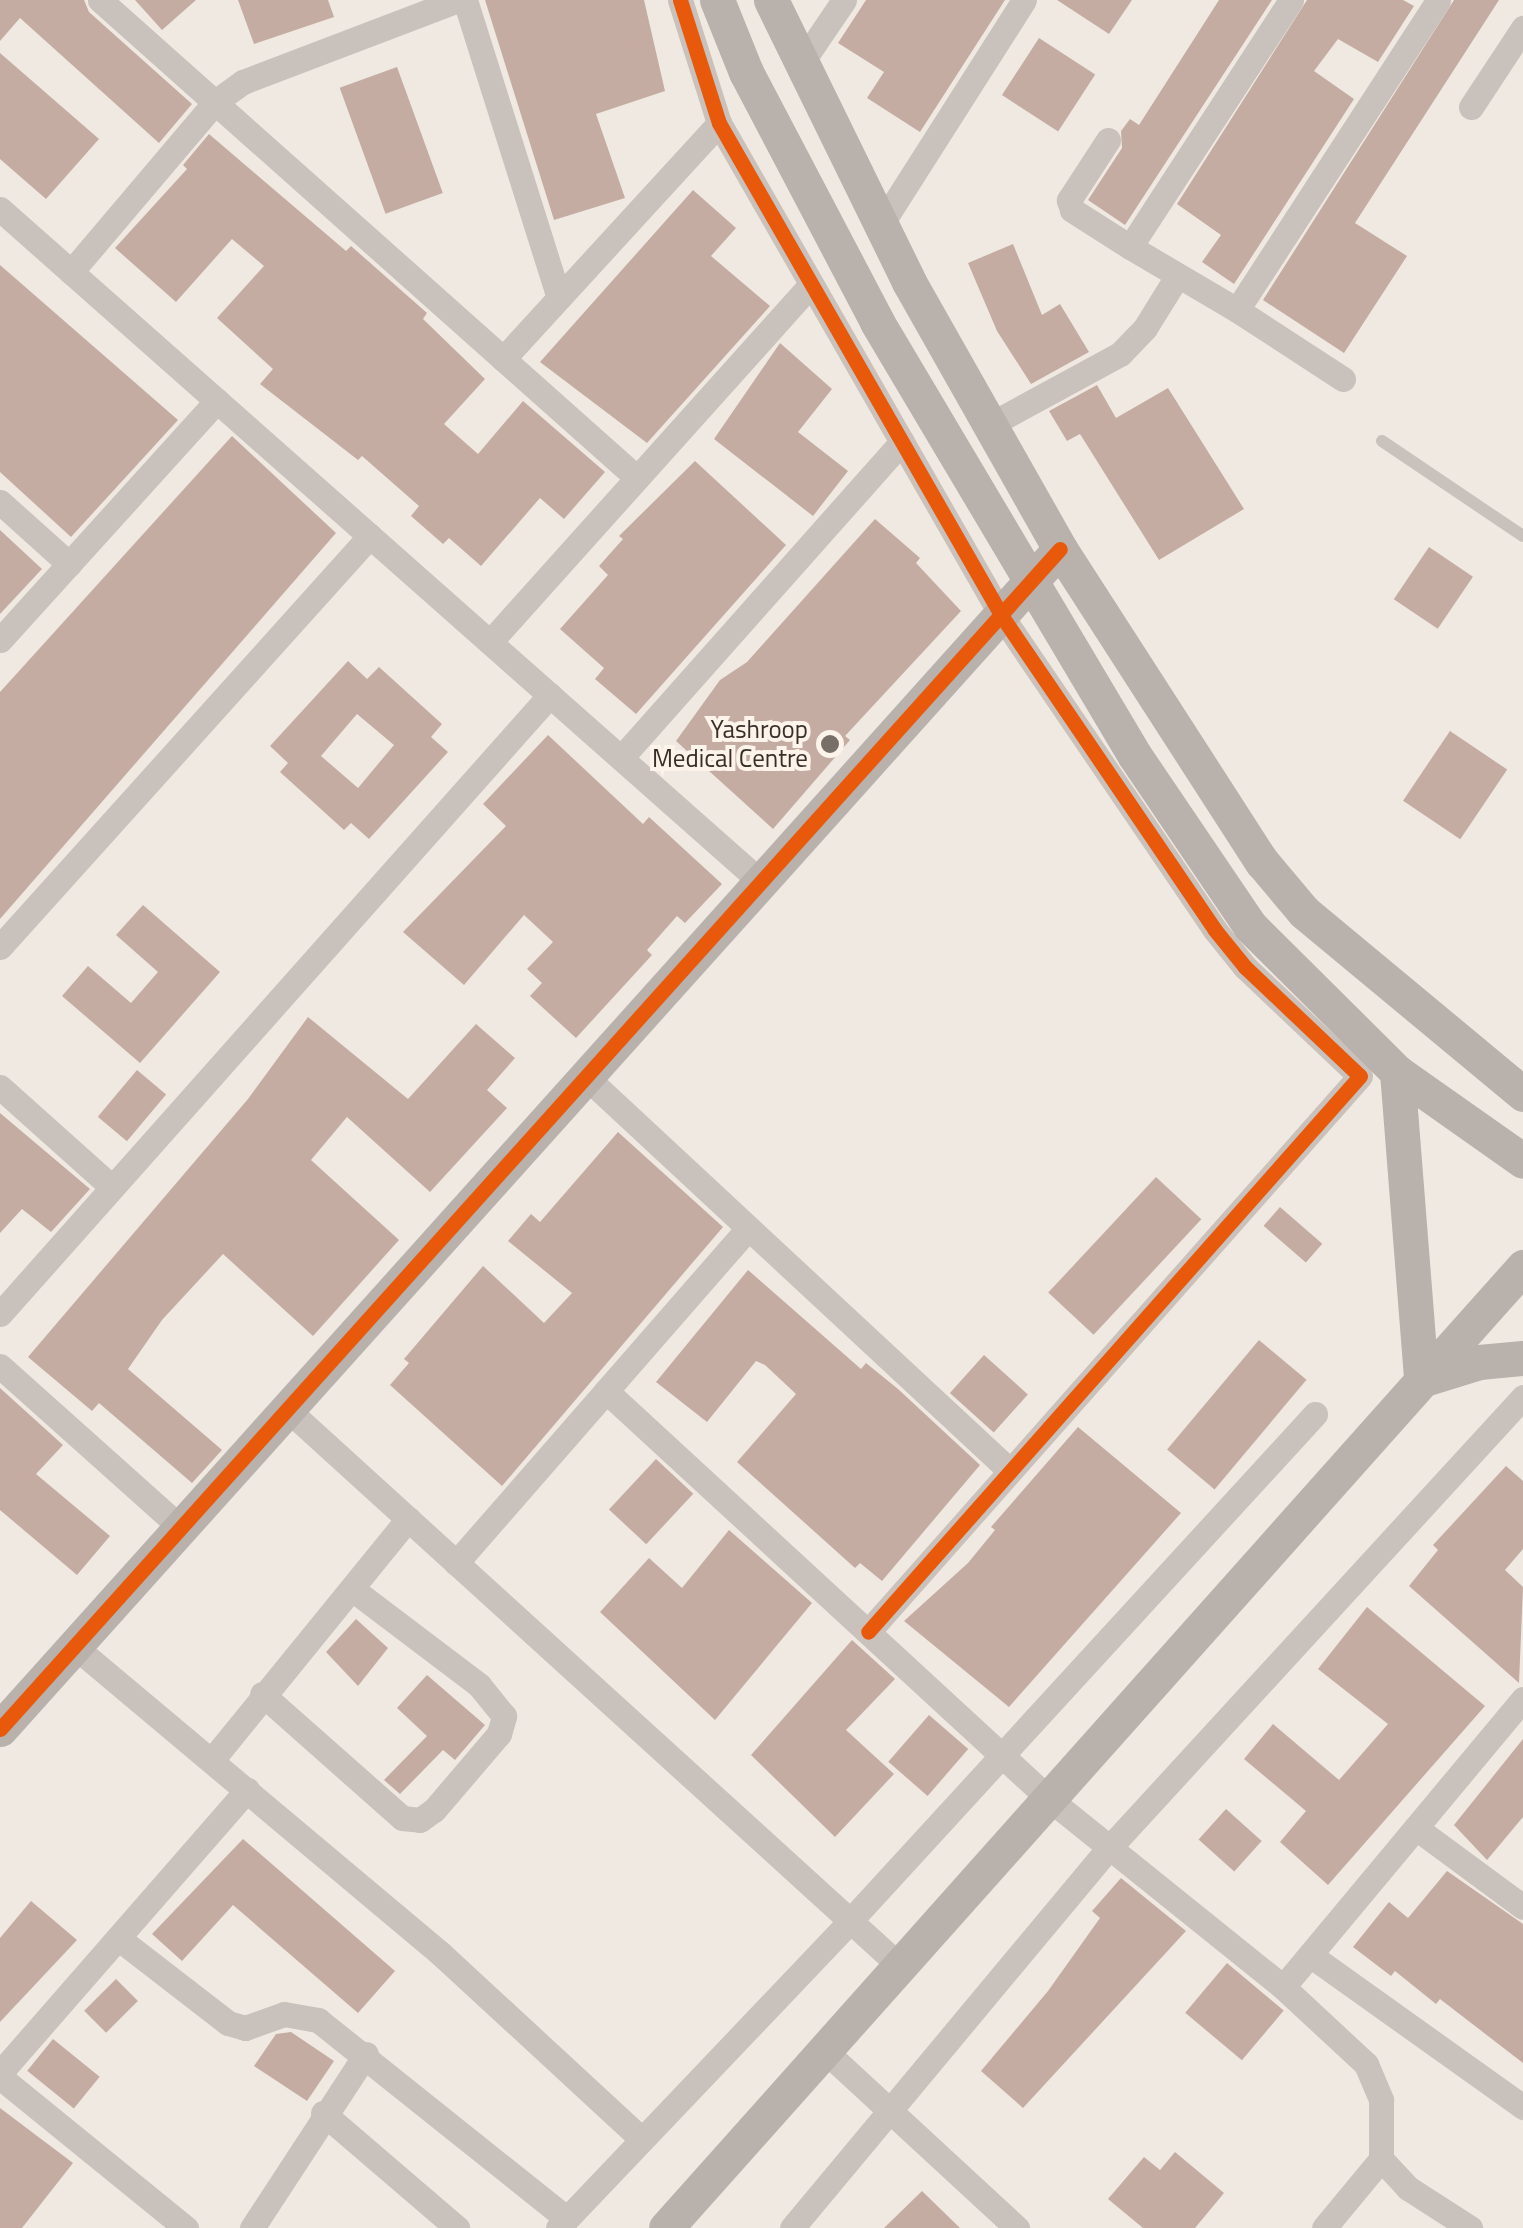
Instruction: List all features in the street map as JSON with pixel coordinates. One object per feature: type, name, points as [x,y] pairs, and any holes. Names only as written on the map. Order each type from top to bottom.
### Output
[{"type":"main road","points":[[717,0],[746,72],[877,322],[1134,756],[1250,926],[1396,1072],[1523,1161]]},
{"type":"main road","points":[[771,0],[882,223],[1060,550],[1262,862],[1304,912],[1523,1094]]},
{"type":"main road","points":[[0,1729],[585,1076],[1003,618],[1060,550]]},
{"type":"main road","points":[[1396,1072],[1421,1380]]},
{"type":"main road","points":[[666,2228],[1523,1267]]},
{"type":"main road","points":[[1421,1380],[1479,1362],[1523,1358]]},
{"type":"street","points":[[100,0],[637,478]]},
{"type":"street","points":[[71,272],[215,102],[271,68],[461,0],[559,298]]},
{"type":"street","points":[[680,0],[719,123],[1003,618],[1215,930],[1245,967],[1360,1076],[868,1632]]},
{"type":"street","points":[[802,62],[844,0]]},
{"type":"street","points":[[882,223],[1024,0]]},
{"type":"street","points":[[1130,247],[1291,0]]},
{"type":"street","points":[[1237,310],[1438,0]]},
{"type":"street","points":[[1470,107],[1523,28]]},
{"type":"street","points":[[503,359],[719,123]]},
{"type":"street","points":[[1108,140],[1070,200],[1072,210],[1343,380]]},
{"type":"street","points":[[0,209],[761,882]]},
{"type":"street","points":[[993,423],[1120,354],[1146,328],[1176,278]]},
{"type":"street","points":[[490,642],[811,284]]},
{"type":"street","points":[[0,640],[217,401]]},
{"type":"street","points":[[622,758],[902,442]]},
{"type":"street","points":[[0,502],[69,564]]},
{"type":"street","points":[[0,947],[370,536]]},
{"type":"street","points":[[0,1314],[550,695]]},
{"type":"street","points":[[585,1076],[1009,1470]]},
{"type":"street","points":[[0,1087],[112,1187]]},
{"type":"street","points":[[456,1563],[748,1228]]},
{"type":"street","points":[[0,1366],[181,1528]]},
{"type":"street","points":[[606,1391],[1048,1798],[1283,1987],[1371,2073],[1381,2100],[1380,2159],[1324,2228]]},
{"type":"street","points":[[792,2228],[1110,1846],[1523,1397]]},
{"type":"street","points":[[287,1410],[900,1965]]},
{"type":"street","points":[[118,1938],[228,2022],[245,2028],[302,2014],[366,2054],[562,2223],[639,2137],[1004,1756],[1315,1414]]},
{"type":"street","points":[[212,1760],[408,1518]]},
{"type":"street","points":[[262,1694],[402,1818],[420,1820],[434,1810],[500,1734],[504,1716],[479,1685],[352,1589]]},
{"type":"street","points":[[74,1646],[441,1954],[639,2137]]},
{"type":"street","points":[[1283,1987],[1523,1699]]},
{"type":"street","points":[[186,2228],[0,2075],[248,1790]]},
{"type":"street","points":[[1416,1828],[1523,1907]]},
{"type":"street","points":[[1310,1955],[1523,2108]]},
{"type":"street","points":[[824,2050],[1017,2228]]},
{"type":"street","points":[[252,2228],[323,2113],[366,2054]]},
{"type":"street","points":[[323,2113],[457,2228]]},
{"type":"street","points":[[1380,2159],[1408,2188],[1470,2228]]},
{"type":"lane","points":[[1382,440],[1523,536]]},
{"type":"building","points":[[0,0],[84,0],[89,12],[192,104],[159,143],[20,18],[0,41]]},
{"type":"building","points":[[135,0],[196,0],[162,30]]},
{"type":"building","points":[[238,0],[328,0],[334,17],[254,44]]},
{"type":"building","points":[[485,0],[644,0],[665,91],[596,114],[625,198],[554,220]]},
{"type":"building","points":[[866,0],[1005,0],[920,132],[867,98],[884,72],[838,43]]},
{"type":"building","points":[[1057,0],[1132,0],[1109,34]]},
{"type":"building","points":[[1219,0],[1272,0],[1125,225],[1088,200],[1122,148],[1121,131],[1130,119],[1139,125]]},
{"type":"building","points":[[1307,0],[1403,0],[1414,6],[1378,62],[1338,39],[1314,71],[1354,99],[1234,284],[1202,262],[1221,235],[1177,204]]},
{"type":"building","points":[[1454,0],[1499,0],[1355,223],[1407,256],[1344,353],[1263,300]]},
{"type":"building","points":[[1039,38],[1095,74],[1058,132],[1002,95]]},
{"type":"building","points":[[0,53],[99,139],[46,199],[0,159]]},
{"type":"building","points":[[397,67],[443,193],[386,214],[340,88]]},
{"type":"building","points":[[209,134],[346,251],[351,246],[427,313],[423,319],[485,379],[444,424],[478,454],[523,401],[605,472],[564,519],[540,498],[481,566],[449,538],[443,544],[411,516],[419,506],[362,456],[358,460],[260,384],[273,369],[217,318],[264,266],[232,239],[176,302],[115,248],[187,169],[183,165]]},
{"type":"building","points":[[693,190],[736,228],[711,256],[770,306],[647,443],[540,362]]},
{"type":"building","points":[[1013,244],[1042,315],[1060,304],[1089,352],[1031,384],[997,331],[968,263]]},
{"type":"building","points":[[0,265],[178,420],[71,537],[0,472]]},
{"type":"building","points":[[780,343],[832,389],[798,432],[848,471],[813,516],[714,439]]},
{"type":"building","points":[[1097,385],[1116,418],[1168,388],[1244,509],[1159,560],[1080,434],[1067,441],[1049,411]]},
{"type":"building","points":[[232,436],[336,533],[0,919],[0,692]]},
{"type":"building","points":[[695,461],[786,545],[636,714],[595,679],[604,668],[560,629],[608,575],[599,566],[623,539],[619,536]]},
{"type":"building","points":[[875,519],[920,558],[916,563],[961,611],[845,736],[850,740],[773,829],[676,741],[720,680],[747,662]]},
{"type":"building","points":[[0,530],[42,569],[0,614]]},
{"type":"building","points":[[1429,547],[1473,577],[1438,629],[1394,599]]},
{"type":"building","points":[[348,661],[367,679],[379,667],[442,724],[431,737],[448,752],[369,839],[351,823],[344,830],[280,772],[288,763],[270,746]],"holes":[[[357,714],[394,745],[358,788],[321,756]]]},
{"type":"building","points":[[1450,731],[1507,770],[1460,839],[1403,801]]},
{"type":"building","points":[[548,735],[643,824],[649,817],[722,884],[685,923],[677,916],[647,950],[652,955],[576,1038],[530,996],[542,983],[527,969],[553,942],[524,915],[464,985],[403,932],[506,826],[483,804]]},
{"type":"building","points":[[143,905],[220,972],[140,1063],[62,996],[88,966],[131,1003],[158,972],[116,935]]},
{"type":"building","points":[[308,1017],[408,1099],[476,1024],[515,1058],[487,1090],[507,1108],[430,1192],[347,1117],[311,1160],[399,1240],[313,1336],[223,1254],[162,1320],[128,1369],[222,1450],[192,1483],[99,1403],[92,1411],[28,1357],[248,1099]]},
{"type":"building","points":[[137,1070],[166,1094],[127,1141],[98,1117]]},
{"type":"building","points":[[0,1113],[90,1189],[51,1232],[22,1209],[0,1233]]},
{"type":"building","points":[[618,1132],[723,1227],[502,1486],[390,1385],[409,1363],[404,1359],[483,1266],[544,1323],[572,1293],[508,1241],[531,1214],[540,1222]]},
{"type":"building","points":[[1156,1177],[1201,1219],[1094,1335],[1048,1293]]},
{"type":"building","points":[[1280,1207],[1322,1244],[1306,1263],[1264,1226]]},
{"type":"building","points":[[748,1270],[861,1369],[866,1363],[898,1389],[980,1465],[882,1581],[860,1563],[855,1568],[737,1462],[796,1394],[765,1365],[756,1361],[707,1422],[656,1382]]},
{"type":"building","points":[[1259,1340],[1306,1380],[1215,1489],[1167,1450]]},
{"type":"building","points":[[984,1355],[1028,1394],[994,1432],[950,1393]]},
{"type":"building","points":[[0,1388],[63,1445],[36,1474],[110,1536],[77,1575],[0,1510]]},
{"type":"building","points":[[1078,1427],[1181,1513],[1009,1707],[904,1621],[968,1563],[995,1530],[991,1527]]},
{"type":"building","points":[[656,1459],[693,1494],[646,1544],[609,1509]]},
{"type":"building","points":[[1506,1466],[1523,1481],[1523,1549],[1505,1570],[1523,1587],[1519,1683],[1409,1586],[1438,1550],[1433,1545]]},
{"type":"building","points":[[729,1530],[812,1603],[715,1720],[600,1612],[649,1558],[682,1588]]},
{"type":"building","points":[[1367,1607],[1485,1706],[1328,1885],[1280,1842],[1306,1811],[1244,1759],[1273,1724],[1339,1780],[1388,1724],[1318,1669]]},
{"type":"building","points":[[356,1619],[388,1648],[358,1686],[326,1652]]},
{"type":"building","points":[[852,1640],[895,1679],[846,1730],[894,1774],[835,1837],[751,1755]]},
{"type":"building","points":[[427,1675],[485,1725],[455,1760],[443,1750],[400,1794],[384,1780],[427,1736],[397,1708]]},
{"type":"building","points":[[929,1715],[968,1749],[928,1796],[888,1762]]},
{"type":"building","points":[[1523,1739],[1523,1817],[1487,1860],[1454,1825]]},
{"type":"building","points":[[1226,1809],[1262,1841],[1234,1872],[1199,1839]]},
{"type":"building","points":[[243,1839],[395,1971],[358,2013],[233,1905],[182,1961],[152,1934]]},
{"type":"building","points":[[1447,1871],[1523,1924],[1523,2063],[1440,1999],[1436,2004],[1395,1971],[1391,1976],[1353,1947],[1389,1902],[1408,1918]]},
{"type":"building","points":[[1121,1878],[1186,1931],[1023,2108],[981,2071],[1048,1991],[1100,1918],[1092,1911]]},
{"type":"building","points":[[31,1901],[77,1940],[0,2022],[0,1938]]},
{"type":"building","points":[[1227,1963],[1284,2011],[1242,2060],[1185,2013]]},
{"type":"building","points":[[116,1979],[138,2001],[106,2033],[84,2011]]},
{"type":"building","points":[[291,2032],[334,2061],[307,2101],[254,2066],[276,2034]]},
{"type":"building","points":[[53,2039],[100,2077],[74,2109],[27,2071]]},
{"type":"building","points":[[0,2108],[73,2163],[22,2228],[0,2228]]},
{"type":"building","points":[[1175,2152],[1224,2193],[1195,2228],[1143,2228],[1108,2199],[1144,2157],[1160,2170]]},
{"type":"building","points":[[922,2191],[960,2228],[884,2228]]},
{"type":"cycle path","points":[[680,0],[719,123],[1003,618],[1215,930],[1245,967],[1360,1076],[868,1632]]},
{"type":"cycle path","points":[[0,1729],[1060,549]]},
{"type":"place","name":"Yashroop Medical Centre","points":[[830,744]]}]
